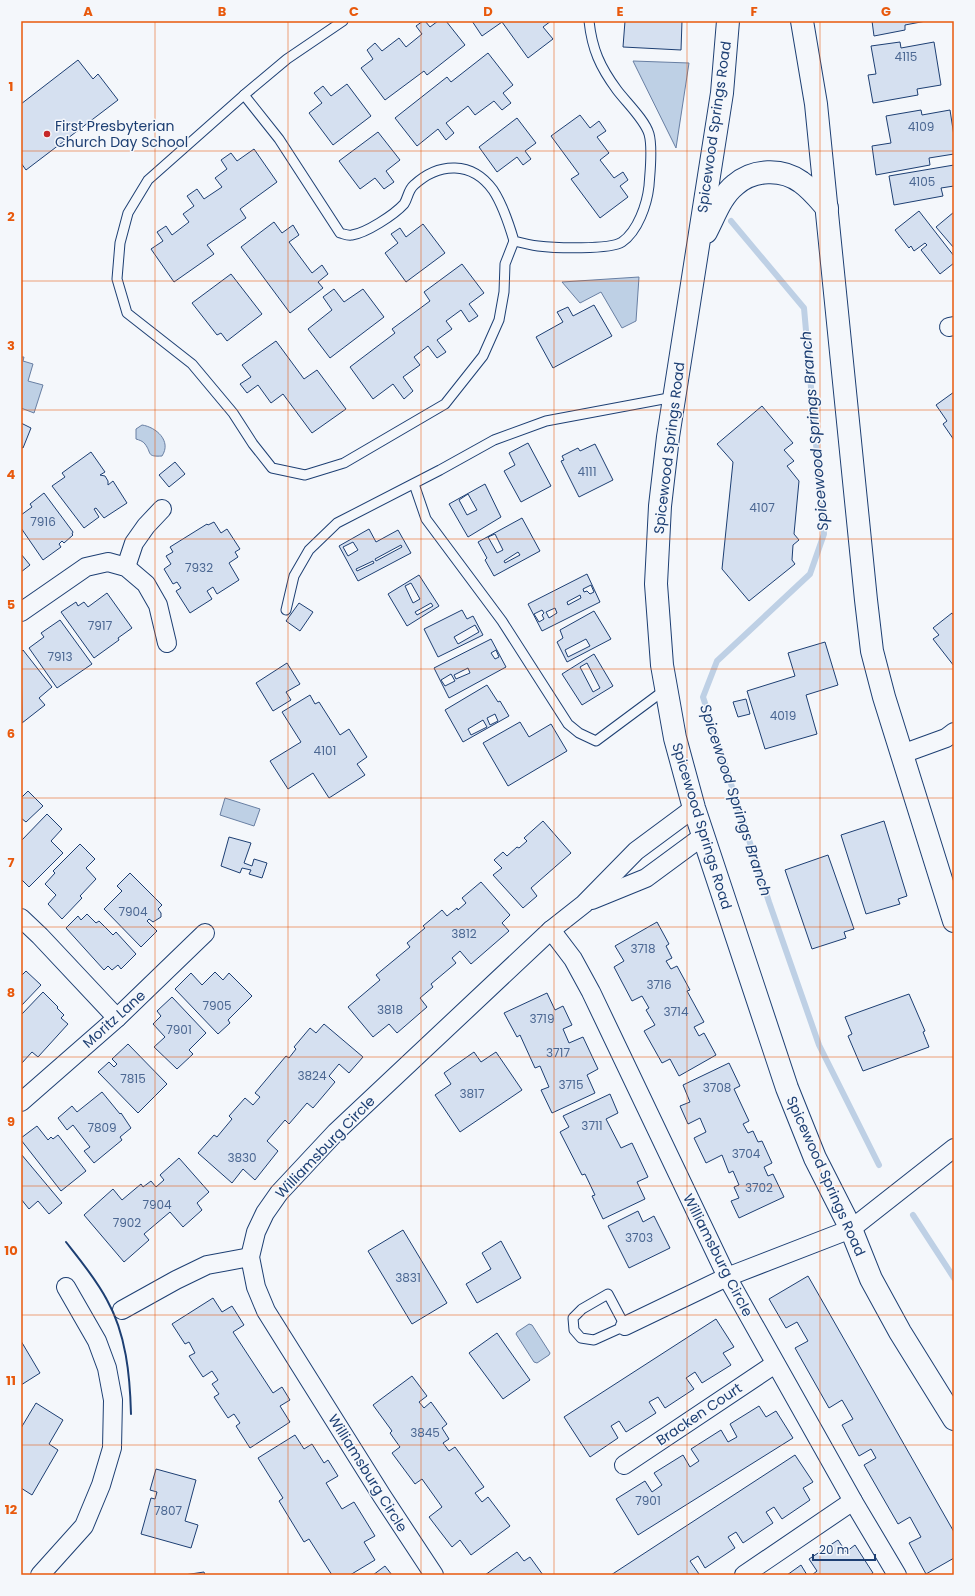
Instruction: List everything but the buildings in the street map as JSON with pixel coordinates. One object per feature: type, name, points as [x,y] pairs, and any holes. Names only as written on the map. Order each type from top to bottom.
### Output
[{"type":"main road","name":"Spicewood Springs Road","points":[[728,21],[722,93],[674,397],[660,506],[656,584],[662,665],[675,738],[694,808],[787,1088],[815,1158],[851,1229],[871,1279],[900,1332],[954,1419]]},
{"type":"main road","points":[[802,21],[816,104],[872,651],[884,697],[954,921]]},
{"type":"main road","points":[[698,247],[723,199],[734,185],[746,177],[758,173],[773,172],[788,175],[800,181],[813,192],[827,208]]},
{"type":"street","points":[[126,566],[134,543],[146,526],[162,508]]},
{"type":"street","points":[[21,612],[86,567],[108,562],[126,566],[146,584],[158,605],[167,643]]},
{"type":"street","points":[[902,754],[946,738],[954,732]]},
{"type":"street","name":"Williamsburg Circle","points":[[434,1575],[377,1489],[266,1311],[256,1286],[250,1256],[256,1232],[266,1212],[279,1193],[336,1132],[551,930],[584,904],[636,852],[694,808]]},
{"type":"street","name":"Williamsburg Circle","points":[[584,904],[646,878],[703,836]]},
{"type":"street","points":[[21,918],[40,936],[117,1018]]},
{"type":"street","name":"Williamsburg Circle","points":[[551,930],[573,960],[591,992],[727,1277],[853,1501],[897,1575]]},
{"type":"street","name":"Moritz Lane","points":[[21,1102],[117,1018],[205,933]]},
{"type":"street","points":[[625,1326],[727,1277],[851,1229],[954,1148]]},
{"type":"street","points":[[122,1310],[176,1280],[207,1265],[250,1256]]},
{"type":"street","points":[[40,1575],[84,1526],[101,1485],[112,1448],[113,1400],[107,1368],[97,1341],[66,1287]]},
{"type":"street","name":"Bracken Court","points":[[624,1465],[775,1364]]},
{"type":"street","points":[[744,1575],[853,1501]]},
{"type":"lane","points":[[244,95],[280,139],[340,233],[350,236],[374,226],[404,203],[412,186],[421,179],[439,169],[456,168],[476,174],[493,190],[506,216],[514,241],[505,264],[504,292],[499,320],[483,356],[445,404],[344,463],[305,475],[272,468],[253,444],[233,414],[192,364],[127,313],[117,279],[120,243],[128,213],[148,180],[244,95],[288,59],[343,21]]},
{"type":"lane","points":[[514,241],[539,246],[609,247],[622,242],[629,236],[642,213],[647,197],[651,165],[649,134],[635,112],[617,90],[596,57],[590,34],[589,21]]},
{"type":"lane","points":[[286,610],[294,576],[309,550],[337,523],[414,484],[494,440],[546,421],[674,397]]},
{"type":"lane","points":[[414,484],[426,519],[502,621],[568,724],[579,733],[596,741],[666,688]]},
{"type":"lane","points":[[608,1294],[625,1326],[594,1340],[581,1338],[574,1330],[573,1318],[582,1309],[608,1294]]},
{"type":"water","points":[[633,61],[689,63],[676,148]]},
{"type":"water","points":[[639,277],[636,321],[622,328],[601,292],[580,303],[562,282]]},
{"type":"water","points":[[21,357],[24,357],[23,361],[33,364],[28,381],[43,385],[34,413],[21,408]]},
{"type":"water","points":[[142,425],[147,426],[157,432],[164,440],[165,450],[162,456],[151,455],[144,443],[136,439],[136,429]]},
{"type":"water","points":[[225,798],[260,809],[254,826],[220,815]]},
{"type":"water","points":[[529,1324],[532,1325],[550,1353],[537,1363],[534,1362],[516,1334]]},
{"type":"waterway","name":"Spicewood Springs Branch","points":[[731,221],[804,308],[824,534],[810,574],[717,661],[703,697],[769,902],[819,1045],[879,1165]]},
{"type":"waterway","name":"Spicewood Springs Branch","points":[[913,1215],[954,1278]]},
{"type":"wall","points":[[66,1242],[98,1285],[107,1300],[119,1327],[126,1355],[130,1385],[131,1414]]},
{"type":"place","name":"First Presbyterian Church Day School","points":[[47,134]]}]
